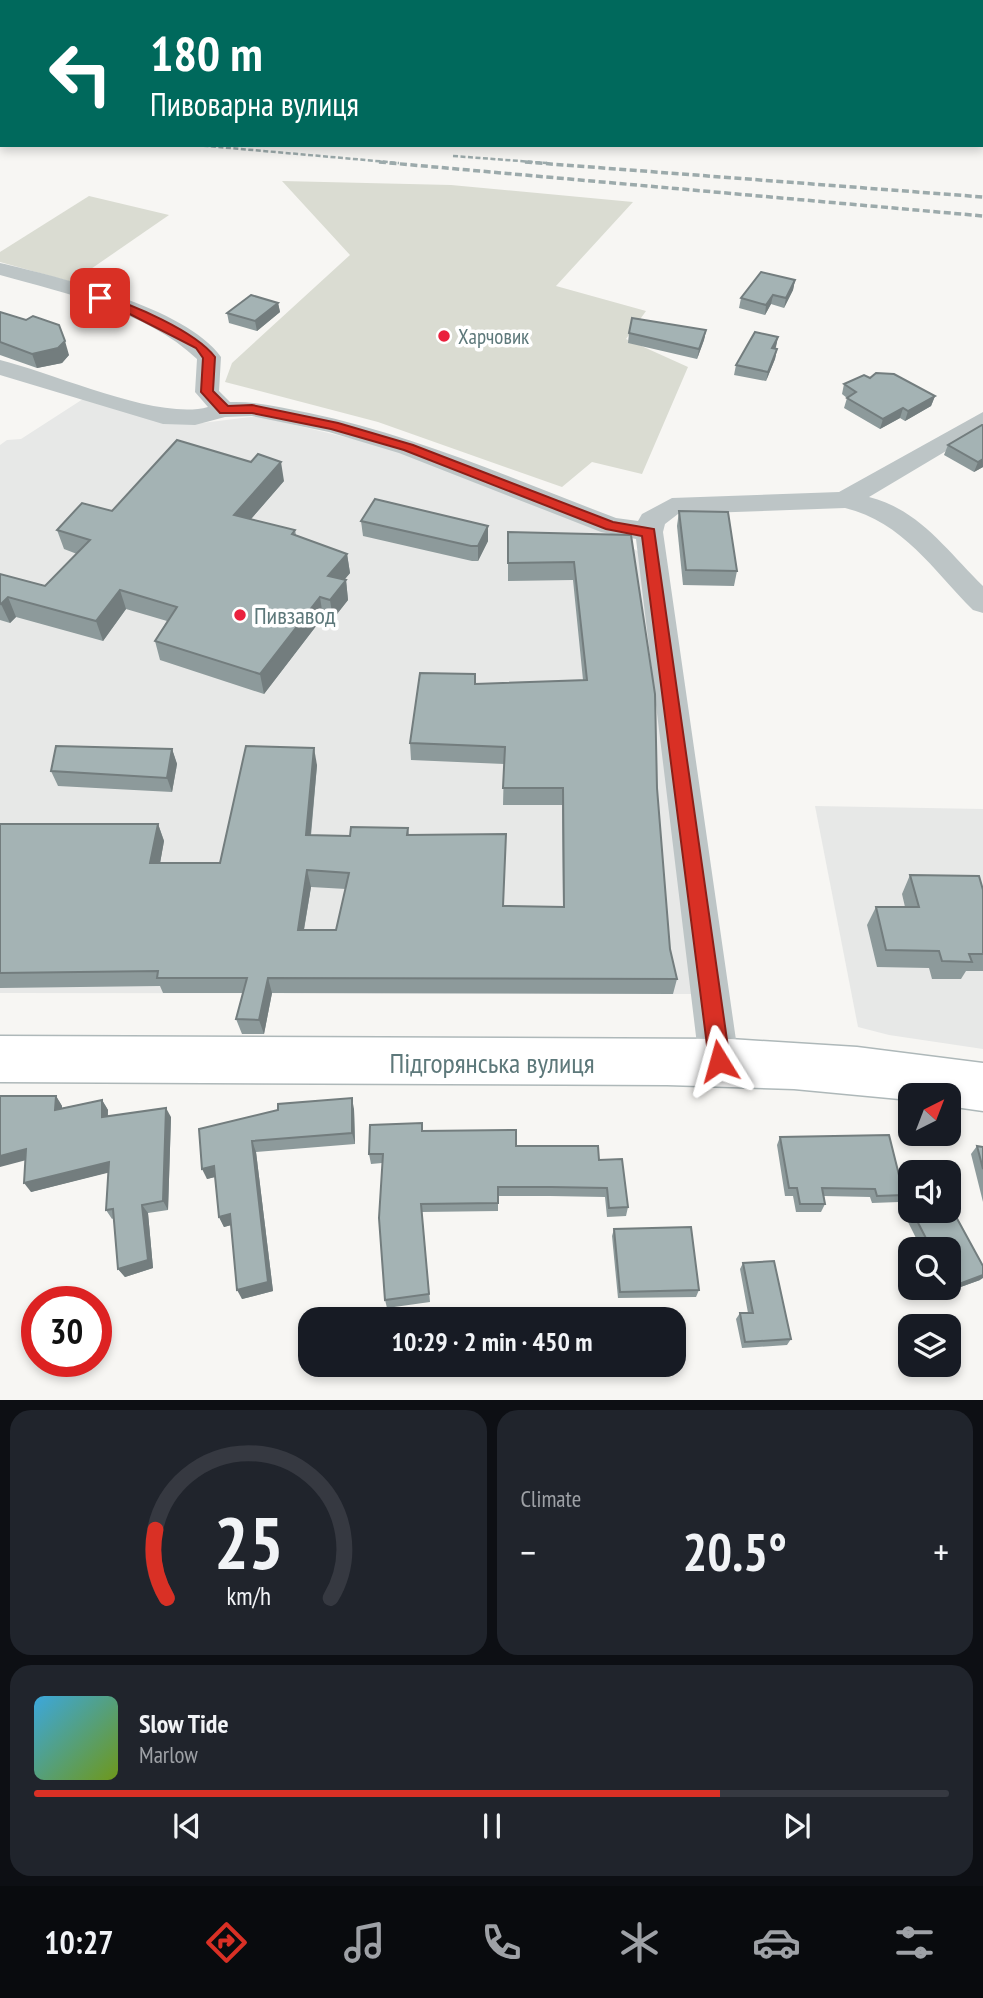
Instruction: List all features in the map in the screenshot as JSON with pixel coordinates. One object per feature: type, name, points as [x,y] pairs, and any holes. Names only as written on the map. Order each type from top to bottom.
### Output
[{"type":"main road","name":"Підгорянська вулиця","points":[[0,1059],[280,1063],[719,1061],[929,1077],[983,1087]]},
{"type":"street","points":[[0,269],[76,289],[124,307],[200,346],[209,357],[207,392],[225,410]]},
{"type":"street","points":[[0,367],[163,417],[195,418],[225,410],[252,409],[334,426],[408,447],[611,526],[649,532]]},
{"type":"street","points":[[845,500],[983,419]]},
{"type":"street","points":[[719,1061],[649,532],[652,520],[672,506],[845,500],[865,503],[893,513],[918,533],[983,603]]},
{"type":"shaded area","name":"Харчовик","points":[[282,181],[451,185],[633,202],[556,286],[646,311],[626,339],[688,367],[642,474],[592,462],[562,487],[378,422],[225,382],[232,363],[350,255]]},
{"type":"shaded area","points":[[89,196],[169,215],[72,282],[0,262],[0,252]]},
{"type":"shaded area","points":[[83,399],[153,420],[202,423],[257,416],[387,447],[609,534],[639,552],[692,994],[0,993],[0,445],[7,440],[21,439]]},
{"type":"shaded area","points":[[815,806],[983,809],[983,1049],[889,1035],[858,1027]]},
{"type":"building","points":[[761,272],[795,280],[786,298],[773,295],[766,305],[741,298]]},
{"type":"building","points":[[251,295],[278,303],[255,321],[227,313]]},
{"type":"building","points":[[0,312],[26,320],[33,316],[59,325],[65,341],[58,348],[32,354],[0,342]]},
{"type":"building","points":[[632,318],[706,330],[699,349],[629,333]]},
{"type":"building","points":[[755,332],[778,337],[772,348],[777,349],[768,372],[736,365]]},
{"type":"building","points":[[876,373],[894,374],[935,396],[908,411],[903,408],[883,419],[847,398],[856,392],[844,384],[864,375],[870,378]]},
{"type":"building","points":[[983,425],[983,459],[978,462],[948,445]]},
{"type":"building","points":[[177,440],[251,462],[258,454],[281,462],[234,515],[295,530],[292,534],[347,554],[328,576],[346,580],[330,600],[320,597],[260,674],[155,641],[177,607],[120,590],[96,621],[8,597],[0,603],[0,574],[45,586],[90,540],[57,530],[82,503],[112,511]]},
{"type":"building","points":[[375,499],[488,526],[478,546],[471,546],[361,521]]},
{"type":"building","points":[[679,511],[728,512],[737,571],[686,570]]},
{"type":"building","points":[[508,532],[631,535],[655,694],[657,788],[670,949],[677,979],[268,978],[259,1020],[236,1019],[247,978],[157,978],[158,971],[0,973],[0,824],[158,824],[150,863],[220,863],[246,746],[314,748],[306,835],[350,836],[351,827],[408,828],[407,835],[506,834],[503,906],[564,907],[563,788],[503,788],[505,747],[410,743],[420,673],[475,674],[475,684],[587,680],[574,562],[508,563]],"holes":[[[307,870],[349,873],[336,930],[298,930]]]},
{"type":"building","points":[[56,746],[172,749],[167,778],[51,771]]},
{"type":"building","points":[[910,875],[979,876],[983,890],[983,954],[969,954],[972,962],[942,961],[939,951],[886,950],[876,907],[919,907]]},
{"type":"building","points":[[0,1096],[56,1096],[55,1110],[102,1100],[102,1117],[166,1108],[163,1201],[142,1205],[148,1260],[118,1269],[113,1209],[106,1210],[109,1162],[24,1183],[26,1149],[0,1156]]},
{"type":"building","points":[[352,1098],[352,1133],[252,1141],[268,1282],[237,1290],[230,1214],[219,1217],[214,1166],[202,1169],[199,1129],[278,1110],[278,1104]]},
{"type":"building","points":[[422,1123],[422,1131],[516,1130],[516,1146],[598,1146],[599,1160],[622,1159],[628,1207],[609,1208],[607,1188],[551,1187],[498,1187],[498,1203],[421,1204],[429,1294],[385,1300],[379,1218],[383,1154],[369,1154],[370,1125]]},
{"type":"building","points":[[889,1135],[898,1171],[898,1195],[877,1196],[875,1189],[822,1188],[825,1204],[800,1204],[797,1188],[789,1188],[780,1137]]},
{"type":"building","points":[[977,1146],[983,1147],[983,1169]]},
{"type":"building","points":[[918,1223],[959,1223],[983,1266],[983,1275],[961,1283],[961,1237],[925,1237]]},
{"type":"building","points":[[691,1227],[699,1290],[620,1292],[614,1229]]},
{"type":"building","points":[[774,1261],[791,1339],[745,1342],[740,1313],[753,1313],[743,1263]]},
{"type":"railway","points":[[219,147],[399,163]]},
{"type":"railway","points":[[453,156],[547,163]]},
{"type":"railway","points":[[379,162],[983,216]]},
{"type":"railway","points":[[525,162],[983,197]]},
{"type":"place","name":"Харчовик","points":[[444,336]]},
{"type":"place","name":"Пивзавод","points":[[240,615]]},
{"type":"route","points":[[100,298],[124,307],[200,346],[209,357],[207,392],[225,410],[252,409],[334,426],[408,447],[611,526],[649,532],[719,1061]]}]
